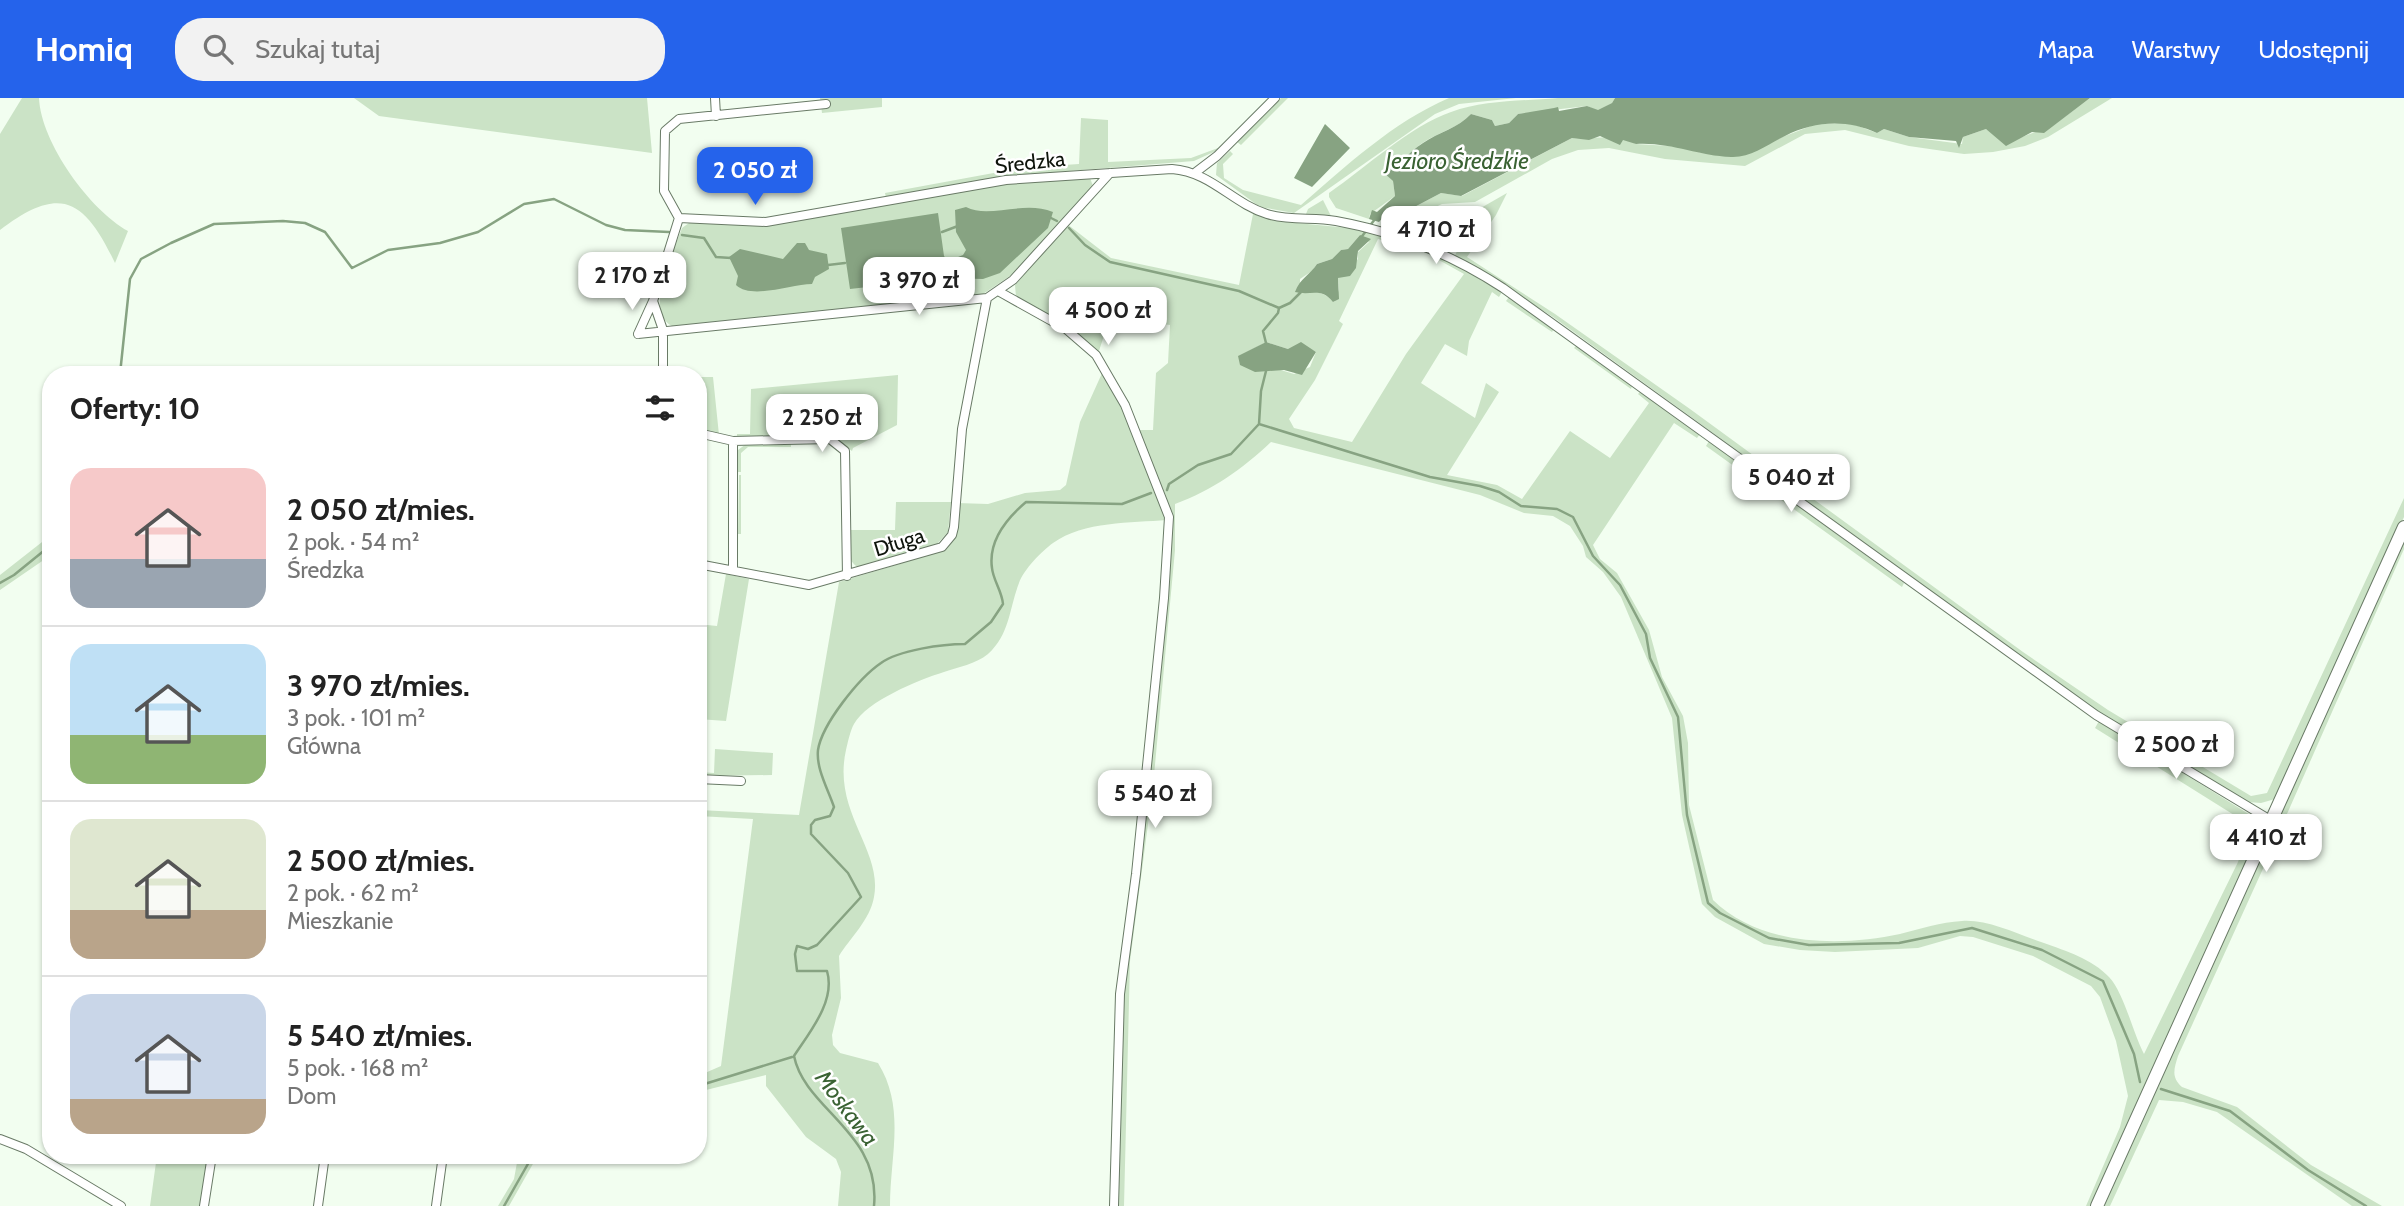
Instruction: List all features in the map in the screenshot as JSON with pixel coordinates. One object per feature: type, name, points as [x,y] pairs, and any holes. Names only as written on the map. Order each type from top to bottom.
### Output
[{"type":"street","points":[[715,98],[716,116]]},
{"type":"street","points":[[1196,172],[1217,156],[1275,98]]},
{"type":"street","points":[[826,104],[679,119],[665,131],[662,180],[667,201],[679,218],[653,301],[638,334],[986,298],[998,292],[1110,173]]},
{"type":"street","name":"Średzka","points":[[679,218],[766,222],[1006,180],[1172,169],[1196,172],[1268,214],[1315,218],[1361,227],[1443,253],[1503,288],[2096,715],[2272,821]]},
{"type":"street","points":[[998,292],[1066,330],[1096,355],[1125,405],[1166,505],[1169,530],[1136,873],[1120,995],[1114,1206]]},
{"type":"street","name":"Długa","points":[[707,566],[809,585],[942,547],[952,535],[962,429],[986,298]]},
{"type":"street","points":[[653,301],[663,330],[663,366]]},
{"type":"street","points":[[707,435],[733,440],[830,439],[845,451],[847,576]]},
{"type":"street","points":[[733,440],[733,570]]},
{"type":"street","points":[[2097,1206],[2404,527]]},
{"type":"street","points":[[707,779],[741,781]]},
{"type":"street","points":[[0,1139],[42,1159]]},
{"type":"street","points":[[51,1164],[121,1206]]},
{"type":"street","points":[[204,1206],[211,1164]]},
{"type":"street","points":[[318,1206],[324,1164]]},
{"type":"street","points":[[436,1206],[442,1164]]},
{"type":"shaded area","points":[[22,98],[39,98],[48,135],[70,174],[98,208],[128,231],[115,263],[93,225],[82,212],[69,205],[55,203],[39,206],[0,230],[0,134]]},
{"type":"shaded area","points":[[354,98],[647,98],[652,153],[379,116]]},
{"type":"shaded area","points":[[820,98],[882,98],[882,107],[822,113]]},
{"type":"shaded area","points":[[1281,98],[1288,98],[1241,145],[1237,142]]},
{"type":"shaded area","points":[[1449,98],[1516,98],[1459,104],[1435,114],[1294,213],[1260,207],[1216,175],[1217,163],[1230,151],[1233,154],[1223,164],[1224,178],[1243,190],[1301,205],[1389,132]]},
{"type":"shaded area","points":[[1558,98],[1615,98],[1612,103],[1598,111],[1587,106],[1518,114],[1509,123],[1495,126],[1492,120],[1471,114],[1460,123],[1424,142],[1397,165],[1384,171],[1393,181],[1395,196],[1370,214],[1369,219],[1336,208],[1329,197],[1329,193],[1388,148],[1435,118],[1477,105]]},
{"type":"shaded area","points":[[2090,98],[2112,98],[2048,137],[2025,146],[1993,152],[1964,154],[1909,146],[1845,130],[1805,134],[1745,166],[1665,159],[1609,148],[1578,150],[1552,159],[1475,202],[1442,204],[1410,219],[1380,220],[1388,212],[1405,212],[1441,193],[1462,196],[1572,138],[1621,138],[1636,144],[1687,147],[1701,153],[1731,157],[1816,124],[1850,123],[1877,133],[1884,129],[1909,137],[1962,144],[1963,137],[1986,129],[2008,142],[2054,125]]},
{"type":"shaded area","points":[[1081,118],[1108,120],[1108,162],[1191,158],[1218,150],[1194,161],[1006,176],[886,198],[885,193],[1021,168],[1079,164]]},
{"type":"shaded area","points":[[1090,178],[1093,186],[1013,274],[983,294],[672,326],[664,318],[660,307],[660,294],[668,265],[682,228],[689,223],[779,224],[1005,184]]},
{"type":"shaded area","points":[[1507,193],[1496,215],[1467,257],[1555,314],[1690,409],[2023,652],[2108,710],[2251,796],[2267,793],[2404,498],[2404,517],[2275,799],[2261,803],[2248,802],[2095,710],[1553,317],[1455,255],[1471,227],[1459,223],[1457,226],[1438,215],[1433,223],[1428,221],[1440,211],[1479,209]]},
{"type":"shaded area","points":[[1323,200],[1331,216],[1306,214],[1308,209]]},
{"type":"shaded area","points":[[1253,214],[1276,221],[1349,228],[1424,248],[1422,252],[1378,239],[1339,321],[1343,324],[1315,380],[1289,419],[1294,428],[1352,442],[1406,354],[1464,274],[1430,255],[1434,252],[1502,292],[1499,297],[1492,292],[1469,341],[1467,356],[1445,344],[1421,383],[1475,418],[1486,383],[1499,392],[1447,475],[1497,485],[1522,499],[1570,431],[1610,458],[1649,403],[1638,394],[1640,392],[1700,434],[1697,438],[1674,423],[1593,545],[1600,559],[1617,573],[1649,630],[1662,677],[1683,716],[1688,743],[1689,805],[1713,900],[1753,927],[1801,939],[1826,941],[1876,938],[1962,921],[1982,922],[2003,928],[2087,960],[2109,977],[2119,993],[2144,1054],[2238,862],[2250,825],[2095,728],[2099,721],[2260,821],[2262,826],[2092,1206],[2086,1206],[2120,1127],[2128,1096],[2116,1041],[2100,997],[2091,986],[2033,956],[1973,937],[1960,936],[1918,948],[1835,952],[1800,950],[1764,944],[1715,917],[1702,904],[1682,815],[1672,718],[1621,597],[1603,572],[1586,557],[1583,546],[1570,526],[1553,516],[1524,513],[1480,495],[1271,442],[1226,478],[1175,504],[1175,550],[1153,786],[1130,961],[1124,1206],[1116,1206],[1124,967],[1171,517],[1166,496],[1137,430],[1153,430],[1156,373],[1168,363],[1170,325],[1110,317],[1098,354],[1070,330],[1016,297],[1015,285],[1067,224],[1111,258],[1239,285]],"holes":[[[1360,235],[1369,242],[1358,252],[1358,259],[1338,278],[1339,290],[1334,302],[1318,293],[1300,293],[1300,279],[1317,264],[1332,259],[1341,250],[1348,249]],[[1266,342],[1288,349],[1308,348],[1316,352],[1310,367],[1294,374],[1238,357]]]},
{"type":"shaded area","points":[[1420,224],[1431,226],[1425,240],[1388,230]]},
{"type":"shaded area","points":[[1509,297],[1555,328],[1552,332],[1506,301]]},
{"type":"shaded area","points":[[1578,344],[1632,386],[1631,389],[1574,348]]},
{"type":"shaded area","points":[[1103,371],[1119,399],[1167,520],[1093,527],[1053,543],[1021,578],[1005,630],[988,654],[972,663],[908,686],[881,700],[861,715],[850,733],[844,772],[846,793],[875,880],[872,905],[839,956],[841,998],[832,1035],[833,1045],[840,1053],[878,1063],[892,1097],[894,1133],[890,1206],[838,1206],[841,1172],[836,1159],[806,1137],[766,1086],[766,1075],[707,1090],[707,1072],[721,1066],[753,819],[707,816],[707,810],[799,815],[839,582],[946,550],[955,538],[957,503],[988,504],[1025,493],[1060,490],[1066,485],[1080,422]]},
{"type":"shaded area","points":[[898,375],[897,425],[852,451],[833,436],[737,438],[737,434],[750,434],[751,389]]},
{"type":"shaded area","points":[[707,377],[713,377],[719,435],[707,432]]},
{"type":"shaded area","points":[[1709,441],[1904,583],[1902,587],[1706,446]]},
{"type":"shaded area","points":[[791,443],[791,447],[748,447],[741,453],[741,472],[738,472],[738,450],[746,444]]},
{"type":"shaded area","points":[[741,475],[741,534],[738,534]]},
{"type":"shaded area","points":[[896,502],[951,502],[948,532],[935,546],[860,568],[850,557],[849,530],[895,530]]},
{"type":"shaded area","points":[[2404,536],[2404,549],[2283,823],[2277,819]]},
{"type":"shaded area","points":[[42,542],[42,561],[0,590],[0,575]]},
{"type":"shaded area","points":[[726,574],[749,579],[726,721],[707,720],[707,625],[717,626]]},
{"type":"shaded area","points":[[715,749],[773,753],[772,775],[707,776],[707,773],[714,773]]},
{"type":"shaded area","points":[[2274,827],[2281,829],[2178,1056],[2175,1076],[2182,1087],[2237,1107],[2311,1165],[2382,1206],[2352,1206],[2217,1112],[2183,1102],[2159,1100],[2110,1206],[2102,1206]]},
{"type":"shaded area","points":[[156,1164],[208,1164],[201,1206],[150,1206]]},
{"type":"shaded area","points":[[517,1164],[533,1164],[509,1206],[498,1206],[514,1179]]},
{"type":"water","name":"Jezioro Średzkie","points":[[1615,98],[2090,98],[2044,133],[2032,132],[2006,146],[1986,129],[1963,137],[1959,148],[1956,141],[1909,137],[1884,129],[1877,133],[1866,128],[1842,124],[1807,127],[1738,157],[1623,140],[1620,145],[1600,136],[1589,140],[1572,138],[1461,196],[1441,193],[1405,212],[1388,212],[1379,222],[1369,219],[1372,210],[1377,212],[1395,196],[1393,181],[1383,172],[1395,166],[1423,143],[1471,114],[1492,120],[1495,126],[1509,123],[1518,114],[1558,107],[1559,111],[1587,106],[1598,110],[1612,103]]},
{"type":"water","points":[[1325,124],[1350,148],[1312,187],[1294,178]]},
{"type":"water","points":[[966,207],[985,211],[1030,208],[1053,212],[1048,228],[1000,273],[983,279],[947,278],[850,289],[841,228],[938,213],[944,256],[948,261],[963,255],[966,250],[956,232],[955,210]]},
{"type":"water","points":[[1360,235],[1371,239],[1358,251],[1356,268],[1350,276],[1338,278],[1339,299],[1333,302],[1320,293],[1295,292],[1317,264],[1332,259],[1341,250],[1348,249]]},
{"type":"water","points":[[797,243],[805,243],[809,250],[827,254],[829,269],[815,277],[812,284],[762,291],[743,289],[736,285],[738,276],[729,257],[740,249],[783,259]]},
{"type":"water","points":[[1266,342],[1288,349],[1301,342],[1316,352],[1302,375],[1284,370],[1255,372],[1240,365],[1238,356]]},
{"type":"waterway","points":[[121,366],[130,279],[141,259],[214,224],[283,221],[305,223],[325,232],[352,268],[388,250],[440,243],[478,232],[524,204],[554,199],[606,225],[625,230],[669,232]]},
{"type":"waterway","points":[[1049,217],[1057,221]]},
{"type":"waterway","name":"Moskawa","points":[[1360,239],[1375,219]]},
{"type":"waterway","points":[[942,232],[958,226]]},
{"type":"waterway","points":[[1069,228],[1085,245],[1110,262],[1239,291],[1279,308]]},
{"type":"waterway","points":[[682,235],[704,238],[716,257],[731,258]]},
{"type":"waterway","points":[[828,265],[845,263]]},
{"type":"waterway","name":"Moskawa","points":[[1266,343],[1263,331],[1279,308],[1290,303],[1301,292]]},
{"type":"waterway","name":"Moskawa","points":[[1167,490],[1169,484],[1198,465],[1231,454],[1259,424],[1261,391],[1266,371]]},
{"type":"waterway","points":[[1259,424],[1430,477],[1480,486],[1499,492],[1521,506],[1557,509],[1573,517],[1593,556],[1620,585],[1646,634],[1650,658],[1678,717],[1687,815],[1708,903],[1720,913],[1769,938],[1809,945],[1899,943],[1972,928],[2042,950],[2103,981],[2134,1054],[2140,1082]]},
{"type":"waterway","name":"Moskawa","points":[[874,1206],[873,1181],[866,1159],[855,1140],[812,1092],[801,1075],[794,1056],[820,1016],[828,994],[829,982],[827,971],[797,971],[797,946],[808,949],[817,945],[861,897],[848,873],[811,834],[811,825],[815,820],[830,816],[834,807],[819,764],[818,750],[821,739],[843,702],[862,679],[881,663],[910,651],[965,644],[991,622],[1003,604],[993,572],[993,549],[1005,523],[1026,502],[1122,504],[1151,493]]},
{"type":"waterway","points":[[0,583],[42,552]]},
{"type":"waterway","points":[[707,1083],[792,1057]]},
{"type":"waterway","points":[[2161,1089],[2230,1111],[2308,1170],[2366,1206]]},
{"type":"waterway","points":[[504,1206],[528,1164]]}]
